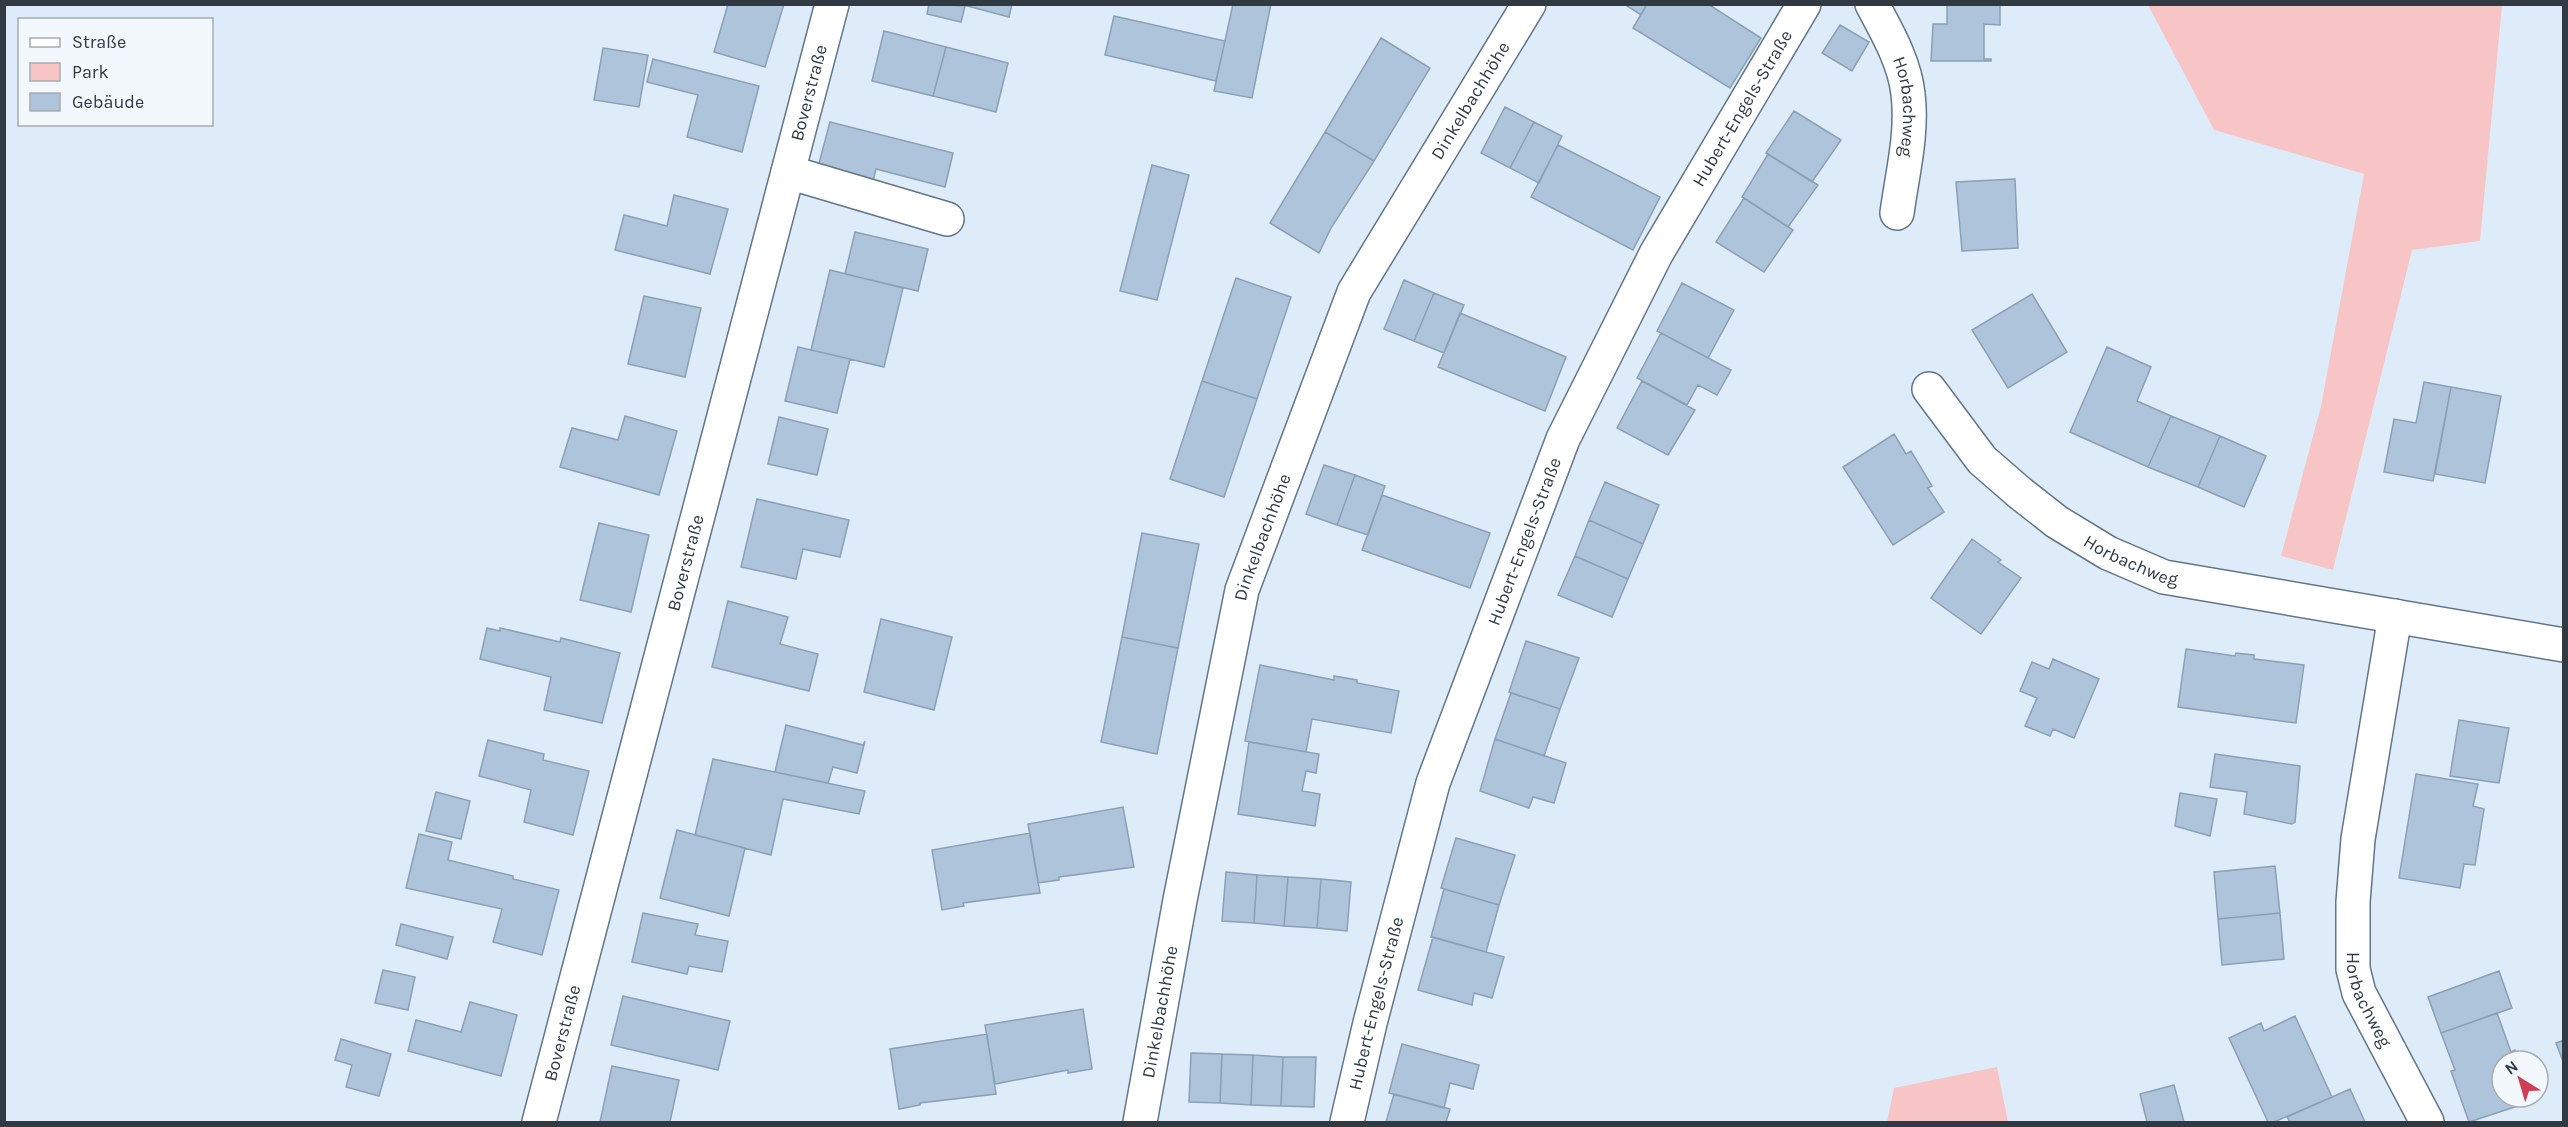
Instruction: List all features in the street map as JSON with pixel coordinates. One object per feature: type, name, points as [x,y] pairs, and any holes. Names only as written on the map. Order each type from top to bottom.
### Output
[{"type":"street","name":"Boverstraße","points":[[539,1122],[832,4]]},
{"type":"street","name":"Dinkelbachhöhe","points":[[1140,1122],[1180,900],[1242,590],[1354,292],[1528,4]]},
{"type":"street","name":"Hubert-Engels-Straße","points":[[1347,1122],[1375,1000],[1433,783],[1563,440],[1656,254],[1804,4]]},
{"type":"street","name":"Horbachweg","points":[[1872,4],[1899,61],[1908,93],[1909,117],[1897,213]]},
{"type":"street","points":[[788,172],[947,219]]},
{"type":"street","name":"Horbachweg","points":[[1929,389],[1982,460],[2057,522],[2108,554],[2164,577],[2564,645]]},
{"type":"street","name":"Horbachweg","points":[[2395,616],[2358,838],[2353,902],[2353,969],[2359,993],[2427,1122]]},
{"type":"green space","points":[[2148,5],[2502,5],[2480,241],[2412,250],[2333,570],[2281,556],[2321,406],[2364,174],[2214,130]]},
{"type":"green space","points":[[1997,1067],[2008,1122],[1887,1122],[1894,1088]]},
{"type":"building","points":[[728,4],[784,4],[765,67],[714,52]]},
{"type":"building","points":[[929,4],[965,6],[961,22],[927,14]]},
{"type":"building","points":[[960,4],[1012,4],[1009,17]]},
{"type":"building","points":[[1233,4],[1271,4],[1252,98],[1214,91]]},
{"type":"building","points":[[1624,4],[1647,4],[1641,15]]},
{"type":"building","points":[[1647,4],[1708,4],[1761,38],[1730,88],[1633,28]]},
{"type":"building","points":[[1947,4],[2000,4],[2000,25],[1984,24],[1984,59],[1991,59],[1991,61],[1931,61],[1933,24],[1947,24]]},
{"type":"building","points":[[1114,16],[1225,41],[1216,81],[1105,55]]},
{"type":"building","points":[[1840,25],[1869,42],[1852,71],[1822,53]]},
{"type":"building","points":[[884,31],[946,47],[933,96],[872,81]]},
{"type":"building","points":[[1381,38],[1430,68],[1374,161],[1325,132]]},
{"type":"building","points":[[946,47],[1008,63],[996,112],[933,96]]},
{"type":"building","points":[[603,48],[648,55],[639,107],[594,100]]},
{"type":"building","points":[[653,59],[759,86],[742,152],[687,137],[698,95],[647,82]]},
{"type":"building","points":[[1505,107],[1534,122],[1510,168],[1481,153]]},
{"type":"building","points":[[1794,111],[1841,140],[1812,182],[1766,153]]},
{"type":"building","points":[[830,122],[953,153],[945,187],[876,169],[873,181],[818,167]]},
{"type":"building","points":[[1534,122],[1562,136],[1539,183],[1510,168]]},
{"type":"building","points":[[1325,132],[1374,161],[1331,228],[1319,253],[1270,223]]},
{"type":"building","points":[[1558,145],[1660,197],[1633,250],[1531,197]]},
{"type":"building","points":[[1768,154],[1818,185],[1788,227],[1742,197]]},
{"type":"building","points":[[1152,165],[1189,175],[1157,300],[1120,291]]},
{"type":"building","points":[[2015,179],[2018,248],[1962,251],[1956,182]]},
{"type":"building","points":[[674,195],[728,209],[710,274],[615,250],[624,215],[667,226]]},
{"type":"building","points":[[1744,198],[1793,230],[1764,272],[1716,242]]},
{"type":"building","points":[[855,232],[928,249],[918,291],[845,274]]},
{"type":"building","points":[[830,270],[903,288],[884,367],[811,350]]},
{"type":"building","points":[[1236,278],[1291,297],[1257,399],[1202,381]]},
{"type":"building","points":[[1404,280],[1434,293],[1414,341],[1384,329]]},
{"type":"building","points":[[1682,283],[1734,310],[1708,358],[1657,331]]},
{"type":"building","points":[[1434,293],[1464,305],[1444,353],[1414,341]]},
{"type":"building","points":[[2032,294],[2067,352],[2008,388],[1972,330]]},
{"type":"building","points":[[644,296],[701,308],[685,377],[628,364]]},
{"type":"building","points":[[1460,313],[1566,357],[1545,411],[1438,367]]},
{"type":"building","points":[[1661,333],[1731,370],[1717,395],[1698,385],[1687,405],[1637,378]]},
{"type":"building","points":[[798,347],[850,359],[837,413],[785,401]]},
{"type":"building","points":[[2107,347],[2151,367],[2137,401],[2171,416],[2148,467],[2070,432]]},
{"type":"building","points":[[1202,381],[1257,399],[1224,497],[1170,479]]},
{"type":"building","points":[[1642,381],[1695,410],[1668,455],[1617,428]]},
{"type":"building","points":[[2424,382],[2451,387],[2433,481],[2384,472],[2394,419],[2416,423]]},
{"type":"building","points":[[2451,387],[2501,396],[2485,483],[2435,474]]},
{"type":"building","points":[[625,416],[677,431],[659,495],[560,467],[572,428],[618,440]]},
{"type":"building","points":[[2171,416],[2220,436],[2198,487],[2148,467]]},
{"type":"building","points":[[779,417],[828,429],[817,475],[768,464]]},
{"type":"building","points":[[1894,434],[1906,454],[1911,451],[1932,486],[1928,488],[1944,512],[1893,545],[1843,467]]},
{"type":"building","points":[[2220,436],[2266,456],[2244,507],[2198,487]]},
{"type":"building","points":[[1324,465],[1355,475],[1337,525],[1306,514]]},
{"type":"building","points":[[1355,475],[1385,486],[1368,535],[1337,525]]},
{"type":"building","points":[[1605,482],[1659,505],[1643,544],[1589,520]]},
{"type":"building","points":[[1382,495],[1490,533],[1470,588],[1362,550]]},
{"type":"building","points":[[757,499],[849,520],[840,557],[803,549],[796,579],[741,567]]},
{"type":"building","points":[[1589,520],[1643,544],[1628,579],[1575,556]]},
{"type":"building","points":[[599,523],[649,535],[631,612],[580,600]]},
{"type":"building","points":[[1142,533],[1199,544],[1178,648],[1122,637]]},
{"type":"building","points":[[1972,539],[2001,560],[1998,562],[2021,578],[1981,634],[1931,598]]},
{"type":"building","points":[[1575,556],[1628,579],[1612,617],[1558,595]]},
{"type":"building","points":[[728,601],[788,617],[780,644],[818,654],[809,691],[712,667]]},
{"type":"building","points":[[881,619],[952,637],[934,710],[864,692]]},
{"type":"building","points":[[487,628],[500,631],[500,628],[560,642],[561,638],[620,653],[602,723],[544,710],[551,677],[480,659]]},
{"type":"building","points":[[1122,637],[1178,648],[1157,754],[1101,742]]},
{"type":"building","points":[[1526,641],[1579,658],[1560,709],[1509,692]]},
{"type":"building","points":[[2186,649],[2235,656],[2236,653],[2254,655],[2254,659],[2304,665],[2296,723],[2178,707]]},
{"type":"building","points":[[2053,659],[2099,679],[2074,738],[2053,729],[2050,736],[2025,726],[2037,698],[2020,691],[2032,662],[2049,669]]},
{"type":"building","points":[[1260,665],[1334,680],[1334,676],[1357,680],[1357,683],[1399,691],[1391,733],[1312,719],[1306,752],[1245,741]]},
{"type":"building","points":[[1511,693],[1560,709],[1544,756],[1495,739]]},
{"type":"building","points":[[2459,720],[2509,728],[2499,783],[2450,776]]},
{"type":"building","points":[[786,725],[863,745],[865,741],[857,773],[833,767],[828,783],[775,772]]},
{"type":"building","points":[[1495,739],[1566,763],[1554,803],[1533,797],[1529,808],[1480,791]]},
{"type":"building","points":[[488,740],[544,754],[543,760],[589,771],[573,835],[524,822],[531,790],[479,776]]},
{"type":"building","points":[[1249,742],[1319,754],[1316,773],[1306,771],[1302,791],[1320,794],[1315,826],[1238,814]]},
{"type":"building","points":[[2215,754],[2300,766],[2295,822],[2292,824],[2244,814],[2247,792],[2210,787]]},
{"type":"building","points":[[713,759],[865,791],[859,814],[783,799],[771,855],[695,835]]},
{"type":"building","points":[[2416,774],[2478,784],[2473,806],[2484,809],[2475,865],[2464,864],[2460,888],[2399,878]]},
{"type":"building","points":[[436,792],[470,801],[461,839],[426,831]]},
{"type":"building","points":[[2180,793],[2217,799],[2210,836],[2175,826]]},
{"type":"building","points":[[1123,807],[1134,867],[1059,877],[1059,880],[1038,883],[1028,824]]},
{"type":"building","points":[[677,830],[745,848],[729,916],[660,898]]},
{"type":"building","points":[[1030,833],[1040,893],[963,903],[964,906],[942,910],[932,850]]},
{"type":"building","points":[[419,834],[452,842],[448,860],[559,890],[542,955],[493,942],[502,909],[406,888]]},
{"type":"building","points":[[1456,838],[1515,855],[1499,905],[1441,888]]},
{"type":"building","points":[[2275,866],[2280,913],[2218,919],[2214,872]]},
{"type":"building","points":[[1226,872],[1257,875],[1254,923],[1222,921]]},
{"type":"building","points":[[1257,875],[1288,877],[1284,926],[1254,923]]},
{"type":"building","points":[[1288,877],[1321,879],[1317,928],[1284,926]]},
{"type":"building","points":[[1321,879],[1351,882],[1347,931],[1317,928]]},
{"type":"building","points":[[1444,889],[1499,905],[1486,952],[1431,937]]},
{"type":"building","points":[[643,913],[698,924],[695,935],[728,941],[722,972],[689,966],[687,974],[632,962]]},
{"type":"building","points":[[2280,913],[2284,959],[2222,965],[2218,919]]},
{"type":"building","points":[[401,924],[453,937],[447,959],[396,945]]},
{"type":"building","points":[[1433,937],[1504,957],[1492,998],[1474,993],[1472,1005],[1418,990]]},
{"type":"building","points":[[383,970],[415,977],[408,1010],[375,1003]]},
{"type":"building","points":[[2499,971],[2512,1008],[2441,1033],[2428,997]]},
{"type":"building","points":[[623,996],[730,1021],[718,1070],[611,1045]]},
{"type":"building","points":[[470,1002],[517,1015],[501,1076],[408,1051],[416,1020],[461,1032]]},
{"type":"building","points":[[1083,1009],[1092,1069],[1068,1073],[1068,1070],[995,1084],[985,1025]]},
{"type":"building","points":[[2497,1013],[2510,1049],[2490,1049],[2490,1109],[2509,1109],[2469,1122],[2451,1071],[2455,1070],[2441,1033]]},
{"type":"building","points":[[2295,1016],[2332,1097],[2274,1122],[2268,1122],[2229,1038],[2261,1023],[2264,1031]]},
{"type":"building","points":[[987,1034],[996,1094],[920,1103],[920,1105],[899,1109],[890,1049]]},
{"type":"building","points":[[341,1039],[391,1054],[379,1096],[346,1087],[352,1065],[335,1060]]},
{"type":"building","points":[[2564,1040],[2564,1064],[2556,1043]]},
{"type":"building","points":[[1402,1044],[1479,1065],[1473,1089],[1450,1083],[1444,1108],[1389,1093]]},
{"type":"building","points":[[1191,1053],[1222,1054],[1220,1103],[1189,1102]]},
{"type":"building","points":[[1222,1054],[1253,1055],[1251,1105],[1220,1103]]},
{"type":"building","points":[[1253,1055],[1283,1057],[1281,1106],[1251,1105]]},
{"type":"building","points":[[1283,1057],[1316,1057],[1314,1107],[1281,1106]]},
{"type":"building","points":[[612,1066],[679,1080],[670,1122],[600,1122]]},
{"type":"building","points":[[2174,1085],[2184,1122],[2147,1122],[2140,1094]]},
{"type":"building","points":[[2350,1089],[2365,1122],[2290,1122],[2287,1117]]},
{"type":"building","points":[[1394,1094],[1450,1109],[1446,1122],[1386,1122]]}]
